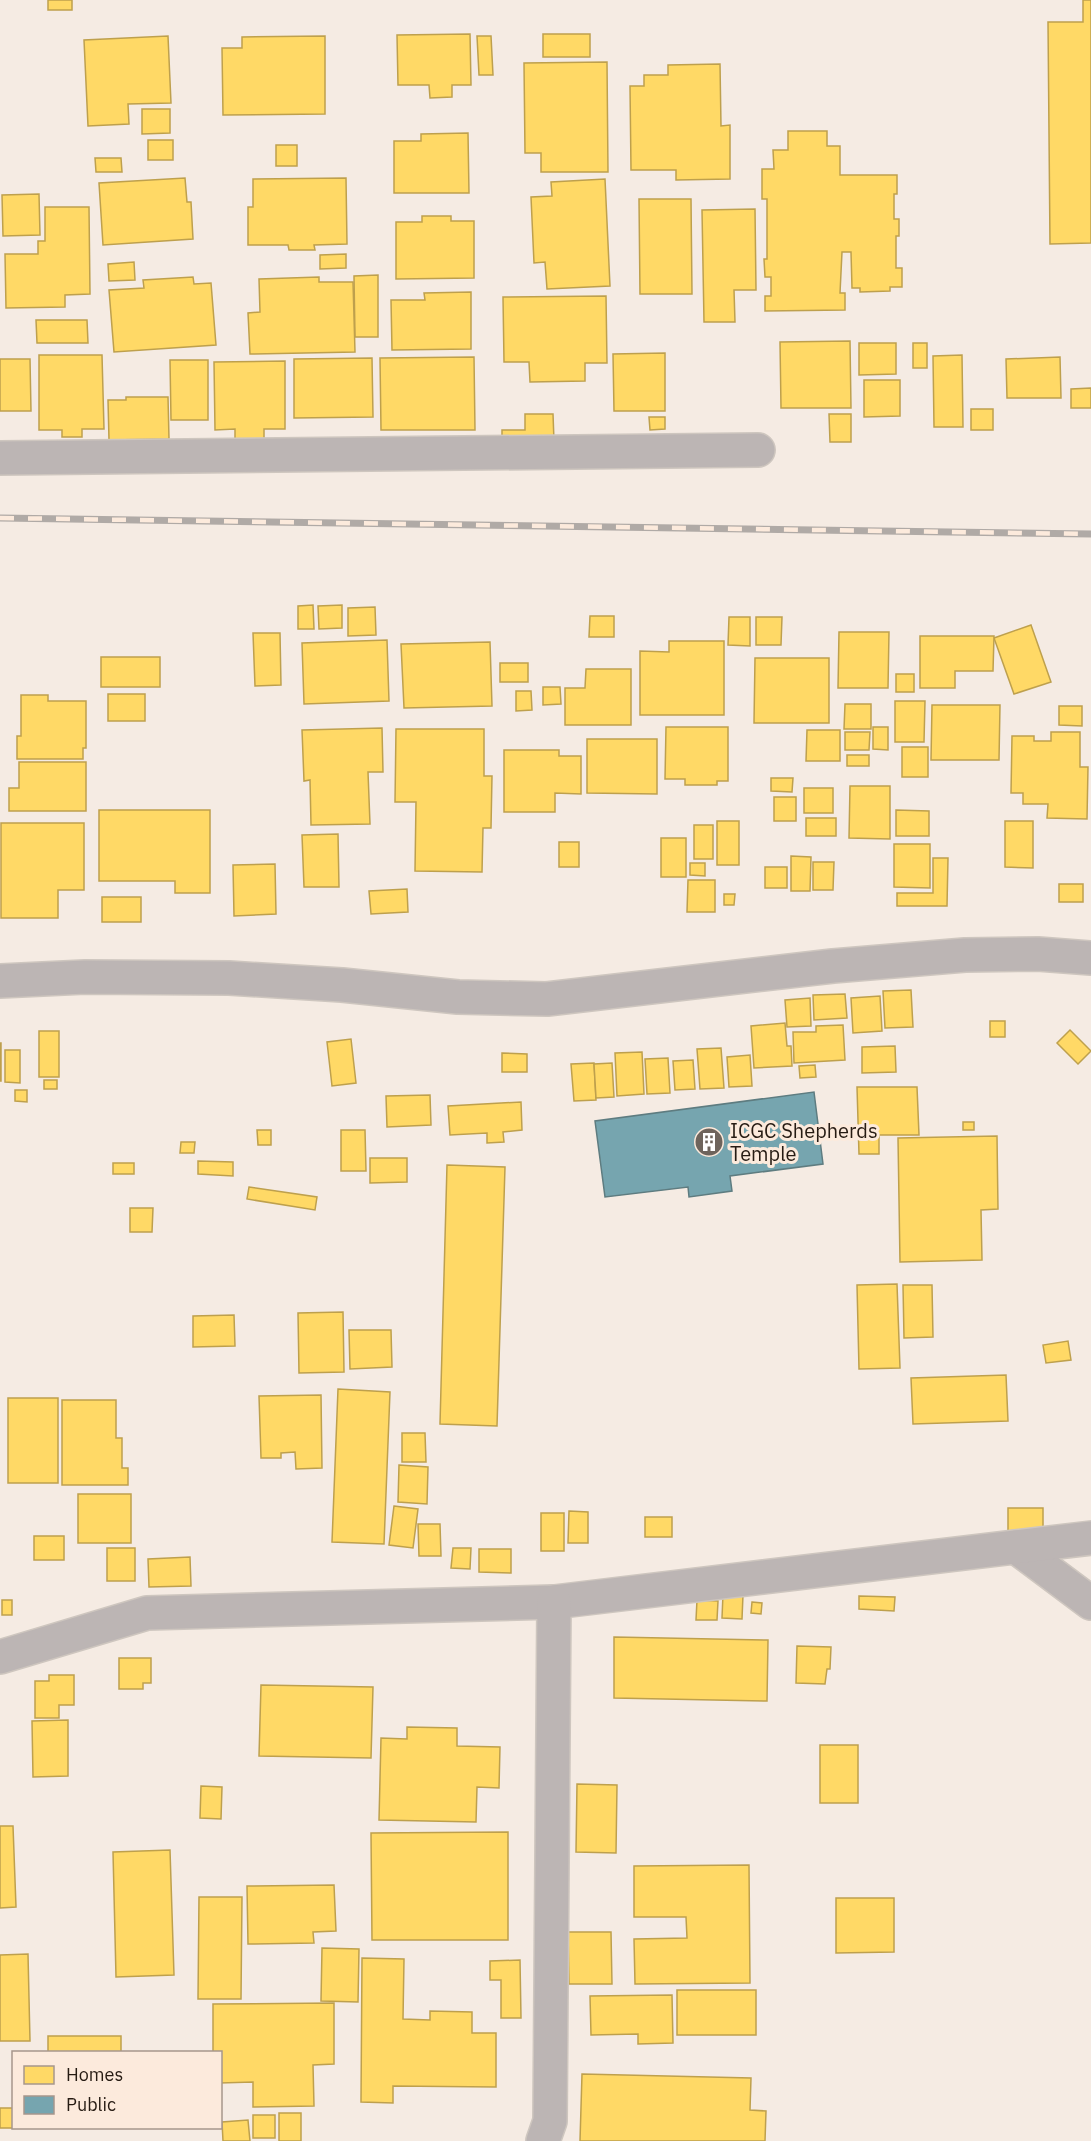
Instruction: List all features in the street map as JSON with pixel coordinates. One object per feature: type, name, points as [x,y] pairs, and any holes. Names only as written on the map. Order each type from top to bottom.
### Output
[{"type":"street","points":[[0,458],[758,450]]},
{"type":"street","points":[[0,981],[86,977],[229,978],[342,985],[458,997],[547,999],[833,966],[965,955],[1038,954],[1091,958]]},
{"type":"street","points":[[0,1656],[147,1613],[554,1602],[1091,1538]]},
{"type":"street","points":[[1016,1547],[1091,1603]]},
{"type":"street","points":[[543,2141],[550,2121],[554,1602]]},
{"type":"building: Homes","points":[[48,0],[72,0],[72,10],[48,10]]},
{"type":"building: Homes","points":[[1083,0],[1091,0],[1091,243],[1050,244],[1048,22],[1083,22]]},
{"type":"building: Homes","points":[[470,34],[471,85],[452,85],[452,97],[430,98],[429,85],[398,85],[397,35]]},
{"type":"building: Homes","points":[[543,34],[590,34],[590,57],[543,57]]},
{"type":"building: Homes","points":[[168,36],[171,103],[128,104],[129,124],[88,126],[84,40]]},
{"type":"building: Homes","points":[[325,36],[325,114],[223,115],[222,48],[242,48],[242,37]]},
{"type":"building: Homes","points":[[477,36],[491,36],[493,75],[479,75]]},
{"type":"building: Homes","points":[[607,62],[608,172],[541,172],[541,153],[525,153],[524,63]]},
{"type":"building: Homes","points":[[720,64],[721,126],[730,125],[730,179],[676,180],[676,170],[631,170],[630,86],[644,86],[644,75],[668,75],[668,65]]},
{"type":"building: Homes","points":[[142,109],[170,109],[170,133],[142,134]]},
{"type":"building: Homes","points":[[788,131],[827,131],[827,146],[840,146],[840,175],[897,175],[897,194],[894,194],[894,219],[899,219],[899,236],[896,236],[896,268],[902,268],[902,287],[890,287],[890,291],[860,292],[860,288],[852,288],[851,252],[842,252],[840,293],[845,293],[845,310],[765,311],[765,296],[771,296],[771,277],[765,277],[767,199],[762,199],[762,169],[774,169],[773,150],[788,150]]},
{"type":"building: Homes","points":[[468,133],[469,193],[394,193],[394,141],[421,141],[421,134]]},
{"type":"building: Homes","points":[[148,140],[173,140],[173,160],[148,160]]},
{"type":"building: Homes","points":[[276,145],[297,145],[297,166],[276,166]]},
{"type":"building: Homes","points":[[95,158],[121,158],[122,172],[96,172]]},
{"type":"building: Homes","points":[[185,178],[187,202],[191,202],[193,239],[103,245],[99,183]]},
{"type":"building: Homes","points":[[346,178],[347,244],[314,245],[315,250],[289,250],[288,245],[248,245],[248,207],[253,207],[253,179]]},
{"type":"building: Homes","points":[[605,179],[610,286],[547,289],[545,262],[534,263],[531,197],[552,196],[551,182]]},
{"type":"building: Homes","points":[[39,194],[40,235],[3,236],[2,195]]},
{"type":"building: Homes","points":[[639,199],[691,199],[692,294],[640,294]]},
{"type":"building: Homes","points":[[45,207],[89,207],[90,294],[65,295],[65,307],[6,308],[5,254],[38,254],[38,241],[45,241]]},
{"type":"building: Homes","points":[[755,209],[756,290],[734,290],[735,322],[704,322],[702,210]]},
{"type":"building: Homes","points":[[422,216],[451,216],[451,221],[474,221],[474,278],[396,279],[396,222],[422,222]]},
{"type":"building: Homes","points":[[346,254],[346,268],[320,269],[320,255]]},
{"type":"building: Homes","points":[[134,262],[135,280],[109,281],[108,264]]},
{"type":"building: Homes","points":[[378,275],[378,337],[355,337],[354,276]]},
{"type":"building: Homes","points":[[193,277],[194,284],[211,283],[216,345],[114,352],[109,290],[144,288],[143,280]]},
{"type":"building: Homes","points":[[319,277],[319,282],[353,282],[355,352],[250,354],[248,313],[260,312],[259,279]]},
{"type":"building: Homes","points":[[471,292],[471,349],[392,350],[391,300],[425,300],[424,293]]},
{"type":"building: Homes","points":[[606,296],[607,363],[585,363],[585,381],[530,382],[529,362],[504,362],[503,297]]},
{"type":"building: Homes","points":[[36,320],[87,320],[88,343],[37,343]]},
{"type":"building: Homes","points":[[850,341],[851,408],[781,408],[780,342]]},
{"type":"building: Homes","points":[[859,343],[896,343],[896,374],[859,375]]},
{"type":"building: Homes","points":[[913,343],[927,343],[927,368],[913,368]]},
{"type":"building: Homes","points":[[665,353],[665,411],[614,411],[613,354]]},
{"type":"building: Homes","points":[[39,355],[102,355],[104,429],[82,429],[82,437],[62,437],[62,430],[39,430]]},
{"type":"building: Homes","points":[[962,355],[963,427],[934,427],[933,356]]},
{"type":"building: Homes","points":[[474,357],[475,430],[381,430],[380,358]]},
{"type":"building: Homes","points":[[1060,357],[1061,398],[1007,398],[1006,359]]},
{"type":"building: Homes","points":[[372,358],[373,417],[294,418],[294,359]]},
{"type":"building: Homes","points":[[0,359],[30,359],[31,411],[0,411]]},
{"type":"building: Homes","points":[[170,360],[208,360],[208,420],[171,420]]},
{"type":"building: Homes","points":[[285,361],[285,429],[264,429],[264,440],[235,440],[235,429],[215,430],[214,362]]},
{"type":"building: Homes","points":[[864,380],[900,380],[900,416],[864,417]]},
{"type":"building: Homes","points":[[1091,388],[1091,408],[1071,408],[1071,389]]},
{"type":"building: Homes","points":[[126,397],[168,397],[169,439],[109,440],[108,400],[126,400]]},
{"type":"building: Homes","points":[[971,409],[993,409],[993,430],[971,430]]},
{"type":"building: Homes","points":[[525,414],[553,414],[554,441],[502,441],[502,430],[525,430]]},
{"type":"building: Homes","points":[[829,414],[851,414],[851,442],[830,442]]},
{"type":"building: Homes","points":[[649,417],[665,417],[665,429],[650,430]]},
{"type":"building: Homes","points":[[313,605],[314,629],[298,629],[298,606]]},
{"type":"building: Homes","points":[[342,605],[342,628],[319,629],[318,606]]},
{"type":"building: Homes","points":[[375,607],[376,635],[348,636],[348,608]]},
{"type":"building: Homes","points":[[590,616],[614,616],[614,637],[589,637]]},
{"type":"building: Homes","points":[[729,617],[750,617],[750,646],[728,645]]},
{"type":"building: Homes","points":[[756,617],[782,617],[781,645],[756,645]]},
{"type":"building: Homes","points":[[1031,625],[1051,682],[1014,694],[994,638]]},
{"type":"building: Homes","points":[[839,632],[889,632],[888,688],[838,688]]},
{"type":"building: Homes","points":[[253,633],[280,633],[281,685],[255,686]]},
{"type":"building: Homes","points":[[920,636],[994,636],[993,671],[955,671],[955,688],[920,688]]},
{"type":"building: Homes","points":[[387,640],[389,701],[304,704],[302,643]]},
{"type":"building: Homes","points":[[669,641],[724,641],[724,715],[640,715],[640,651],[669,652]]},
{"type":"building: Homes","points":[[490,642],[492,706],[404,708],[401,644]]},
{"type":"building: Homes","points":[[101,657],[160,657],[160,687],[101,687]]},
{"type":"building: Homes","points":[[755,658],[829,658],[829,723],[754,723]]},
{"type":"building: Homes","points":[[500,663],[528,663],[528,682],[500,682]]},
{"type":"building: Homes","points":[[586,669],[631,669],[631,725],[565,725],[565,688],[585,688]]},
{"type":"building: Homes","points":[[896,674],[914,674],[914,692],[896,692]]},
{"type":"building: Homes","points":[[543,687],[560,687],[561,704],[543,705]]},
{"type":"building: Homes","points":[[516,691],[531,691],[532,710],[516,711]]},
{"type":"building: Homes","points":[[108,694],[145,694],[145,721],[108,721]]},
{"type":"building: Homes","points":[[21,695],[48,695],[48,701],[86,701],[86,748],[83,748],[83,759],[17,759],[17,736],[21,736]]},
{"type":"building: Homes","points":[[895,701],[925,701],[924,742],[895,742]]},
{"type":"building: Homes","points":[[845,704],[871,704],[871,729],[844,729]]},
{"type":"building: Homes","points":[[932,705],[1000,705],[999,760],[931,760]]},
{"type":"building: Homes","points":[[1059,706],[1082,706],[1082,726],[1059,725]]},
{"type":"building: Homes","points":[[666,727],[728,727],[728,781],[717,781],[717,785],[685,785],[685,779],[665,779]]},
{"type":"building: Homes","points":[[873,727],[888,727],[888,750],[873,749]]},
{"type":"building: Homes","points":[[382,728],[383,772],[368,772],[370,824],[311,825],[310,780],[304,781],[302,730]]},
{"type":"building: Homes","points":[[396,729],[484,729],[484,776],[492,776],[491,828],[483,828],[482,872],[415,871],[416,802],[395,802]]},
{"type":"building: Homes","points":[[807,730],[840,730],[840,761],[806,761]]},
{"type":"building: Homes","points":[[845,732],[870,732],[869,750],[845,750]]},
{"type":"building: Homes","points":[[1051,732],[1080,732],[1080,767],[1088,767],[1087,819],[1047,818],[1048,804],[1023,804],[1023,793],[1011,793],[1012,736],[1034,736],[1034,741],[1051,741]]},
{"type":"building: Homes","points":[[587,739],[657,739],[657,794],[587,793]]},
{"type":"building: Homes","points":[[902,747],[928,747],[928,777],[902,777]]},
{"type":"building: Homes","points":[[504,750],[559,750],[559,756],[581,756],[581,794],[555,793],[555,812],[504,812]]},
{"type":"building: Homes","points":[[847,755],[869,755],[869,766],[847,766]]},
{"type":"building: Homes","points":[[19,762],[86,762],[86,811],[9,811],[9,788],[19,788]]},
{"type":"building: Homes","points":[[771,778],[793,778],[792,792],[771,791]]},
{"type":"building: Homes","points":[[850,786],[890,786],[890,839],[849,838]]},
{"type":"building: Homes","points":[[804,788],[833,788],[833,813],[804,813]]},
{"type":"building: Homes","points":[[774,797],[796,797],[796,821],[774,821]]},
{"type":"building: Homes","points":[[99,810],[210,810],[210,893],[175,893],[175,881],[99,881]]},
{"type":"building: Homes","points":[[896,810],[929,811],[929,836],[896,836]]},
{"type":"building: Homes","points":[[806,818],[836,818],[836,836],[806,836]]},
{"type":"building: Homes","points":[[717,821],[739,821],[739,865],[717,865]]},
{"type":"building: Homes","points":[[1005,821],[1033,821],[1033,868],[1005,867]]},
{"type":"building: Homes","points":[[1,823],[84,823],[84,890],[58,890],[58,918],[1,918]]},
{"type":"building: Homes","points":[[694,825],[713,825],[713,859],[694,859]]},
{"type":"building: Homes","points":[[338,834],[339,887],[304,887],[302,835]]},
{"type":"building: Homes","points":[[661,838],[686,838],[686,877],[661,877]]},
{"type":"building: Homes","points":[[559,842],[579,842],[579,867],[559,867]]},
{"type":"building: Homes","points":[[894,844],[930,844],[930,888],[894,887]]},
{"type":"building: Homes","points":[[791,856],[811,857],[810,891],[791,891]]},
{"type":"building: Homes","points":[[933,858],[948,858],[947,906],[897,906],[897,893],[933,893]]},
{"type":"building: Homes","points":[[813,862],[834,862],[833,890],[813,890]]},
{"type":"building: Homes","points":[[690,863],[705,863],[705,876],[690,875]]},
{"type":"building: Homes","points":[[275,864],[276,914],[234,916],[233,865]]},
{"type":"building: Homes","points":[[765,867],[787,867],[787,888],[765,888]]},
{"type":"building: Homes","points":[[688,880],[715,880],[715,912],[687,912]]},
{"type":"building: Homes","points":[[1059,884],[1083,884],[1083,902],[1059,902]]},
{"type":"building: Homes","points":[[407,889],[408,912],[371,914],[369,891]]},
{"type":"building: Homes","points":[[724,894],[735,894],[734,905],[724,905]]},
{"type":"building: Homes","points":[[102,897],[141,897],[141,922],[102,922]]},
{"type":"building: Homes","points":[[911,990],[913,1027],[885,1028],[883,991]]},
{"type":"building: Homes","points":[[845,994],[847,1018],[814,1020],[813,995]]},
{"type":"building: Homes","points":[[880,996],[882,1031],[853,1033],[851,998]]},
{"type":"building: Homes","points":[[810,998],[811,1026],[787,1027],[785,1000]]},
{"type":"building: Homes","points":[[990,1021],[1005,1021],[1005,1037],[990,1037]]},
{"type":"building: Homes","points":[[785,1023],[787,1046],[791,1046],[792,1066],[754,1068],[751,1026]]},
{"type":"building: Homes","points":[[843,1025],[845,1060],[794,1063],[793,1032],[816,1032],[816,1026]]},
{"type":"building: Homes","points":[[1070,1030],[1091,1051],[1078,1064],[1057,1043]]},
{"type":"building: Homes","points":[[39,1031],[59,1031],[59,1077],[39,1077]]},
{"type":"building: Homes","points":[[351,1039],[356,1083],[332,1086],[327,1042]]},
{"type":"building: Homes","points":[[1,1043],[1,1081],[0,1081]]},
{"type":"building: Homes","points":[[895,1046],[896,1072],[862,1073],[862,1047]]},
{"type":"building: Homes","points":[[721,1048],[724,1088],[700,1089],[697,1049]]},
{"type":"building: Homes","points":[[5,1050],[20,1050],[20,1083],[5,1082]]},
{"type":"building: Homes","points":[[642,1052],[644,1094],[617,1096],[615,1053]]},
{"type":"building: Homes","points":[[502,1053],[527,1054],[527,1072],[502,1072]]},
{"type":"building: Homes","points":[[750,1055],[752,1086],[729,1087],[727,1057]]},
{"type":"building: Homes","points":[[668,1058],[670,1093],[647,1094],[645,1059]]},
{"type":"building: Homes","points":[[693,1060],[695,1089],[675,1090],[673,1061]]},
{"type":"building: Homes","points":[[594,1063],[596,1100],[574,1101],[571,1064]]},
{"type":"building: Homes","points":[[612,1063],[614,1097],[596,1098],[594,1064]]},
{"type":"building: Homes","points":[[815,1065],[816,1077],[800,1078],[799,1066]]},
{"type":"building: Homes","points":[[44,1080],[57,1080],[57,1089],[44,1089]]},
{"type":"building: Homes","points":[[857,1087],[917,1087],[919,1135],[879,1135],[879,1154],[859,1154]]},
{"type":"building: Homes","points":[[15,1090],[27,1090],[27,1102],[15,1101]]},
{"type":"building: Homes","points":[[430,1095],[431,1125],[387,1127],[386,1096]]},
{"type":"building: Homes","points":[[521,1102],[522,1130],[503,1132],[504,1142],[487,1143],[487,1133],[450,1135],[448,1106]]},
{"type":"building: Homes","points":[[963,1122],[974,1122],[974,1130],[963,1130]]},
{"type":"building: Homes","points":[[257,1130],[271,1130],[271,1145],[258,1145]]},
{"type":"building: Homes","points":[[341,1130],[365,1130],[366,1171],[341,1171]]},
{"type":"building: Homes","points":[[997,1136],[998,1209],[981,1210],[982,1260],[900,1262],[898,1138]]},
{"type":"building: Homes","points":[[181,1142],[195,1142],[194,1153],[180,1153]]},
{"type":"building: Homes","points":[[370,1158],[407,1158],[407,1182],[370,1183]]},
{"type":"building: Homes","points":[[198,1161],[233,1162],[233,1176],[198,1174]]},
{"type":"building: Homes","points":[[113,1163],[134,1163],[134,1174],[113,1174]]},
{"type":"building: Homes","points":[[447,1165],[505,1167],[497,1426],[440,1424]]},
{"type":"building: Homes","points":[[249,1187],[317,1197],[315,1210],[247,1199]]},
{"type":"building: Homes","points":[[130,1208],[153,1208],[152,1232],[130,1232]]},
{"type":"building: Homes","points":[[897,1284],[900,1368],[859,1369],[857,1285]]},
{"type":"building: Homes","points":[[903,1285],[932,1285],[933,1337],[904,1338]]},
{"type":"building: Homes","points":[[343,1312],[344,1372],[299,1373],[298,1313]]},
{"type":"building: Homes","points":[[234,1315],[235,1346],[193,1347],[193,1316]]},
{"type":"building: Homes","points":[[349,1330],[391,1330],[392,1367],[350,1369]]},
{"type":"building: Homes","points":[[1068,1341],[1071,1360],[1046,1363],[1043,1345]]},
{"type":"building: Homes","points":[[1006,1375],[1008,1421],[913,1424],[911,1378]]},
{"type":"building: Homes","points":[[338,1389],[390,1392],[384,1544],[332,1542]]},
{"type":"building: Homes","points":[[321,1395],[322,1468],[296,1469],[295,1452],[281,1453],[281,1458],[261,1458],[259,1396]]},
{"type":"building: Homes","points":[[8,1398],[58,1398],[58,1483],[8,1483]]},
{"type":"building: Homes","points":[[62,1400],[116,1400],[116,1438],[122,1438],[122,1468],[128,1468],[128,1485],[62,1485]]},
{"type":"building: Homes","points":[[402,1433],[425,1433],[426,1462],[402,1462]]},
{"type":"building: Homes","points":[[399,1465],[428,1467],[427,1504],[398,1502]]},
{"type":"building: Homes","points":[[78,1494],[131,1494],[131,1543],[78,1543]]},
{"type":"building: Homes","points":[[394,1506],[418,1509],[413,1548],[389,1545]]},
{"type":"building: Homes","points":[[1008,1508],[1043,1508],[1043,1532],[1008,1532]]},
{"type":"building: Homes","points":[[569,1511],[588,1512],[588,1543],[568,1543]]},
{"type":"building: Homes","points":[[541,1513],[564,1513],[564,1551],[541,1551]]},
{"type":"building: Homes","points":[[645,1517],[672,1517],[672,1537],[645,1537]]},
{"type":"building: Homes","points":[[418,1524],[440,1524],[441,1556],[419,1556]]},
{"type":"building: Homes","points":[[34,1536],[64,1536],[64,1560],[34,1560]]},
{"type":"building: Homes","points":[[107,1548],[135,1548],[135,1581],[107,1581]]},
{"type":"building: Homes","points":[[453,1548],[471,1548],[470,1569],[451,1568]]},
{"type":"building: Homes","points":[[479,1549],[511,1549],[511,1573],[479,1572]]},
{"type":"building: Homes","points":[[190,1557],[191,1586],[149,1587],[148,1559]]},
{"type":"building: Homes","points":[[723,1594],[743,1595],[742,1619],[722,1618]]},
{"type":"building: Homes","points":[[859,1596],[895,1597],[894,1611],[859,1609]]},
{"type":"building: Homes","points":[[2,1600],[12,1600],[12,1615],[2,1615]]},
{"type":"building: Homes","points":[[697,1600],[718,1601],[717,1620],[696,1620]]},
{"type":"building: Homes","points":[[752,1602],[762,1603],[761,1614],[751,1613]]},
{"type":"building: Homes","points":[[614,1637],[768,1640],[767,1701],[614,1698]]},
{"type":"building: Homes","points":[[797,1646],[831,1647],[830,1669],[827,1669],[825,1684],[796,1683]]},
{"type":"building: Homes","points":[[119,1658],[151,1658],[151,1683],[143,1683],[143,1689],[119,1689]]},
{"type":"building: Homes","points":[[49,1675],[74,1675],[74,1705],[59,1705],[59,1718],[35,1718],[35,1681],[49,1681]]},
{"type":"building: Homes","points":[[261,1685],[373,1687],[371,1758],[259,1756]]},
{"type":"building: Homes","points":[[68,1720],[68,1776],[33,1777],[32,1721]]},
{"type":"building: Homes","points":[[407,1727],[457,1728],[457,1746],[500,1747],[499,1788],[477,1787],[476,1822],[379,1820],[381,1738],[407,1739]]},
{"type":"building: Homes","points":[[820,1745],[858,1745],[858,1803],[820,1803]]},
{"type":"building: Homes","points":[[577,1784],[617,1785],[616,1853],[576,1852]]},
{"type":"building: Homes","points":[[201,1786],[222,1787],[221,1819],[200,1818]]},
{"type":"building: Homes","points":[[0,1826],[13,1826],[16,1907],[0,1908]]},
{"type":"building: Homes","points":[[508,1832],[508,1940],[372,1940],[371,1833]]},
{"type":"building: Homes","points":[[170,1850],[174,1975],[116,1977],[113,1852]]},
{"type":"building: Homes","points":[[749,1865],[750,1983],[635,1984],[634,1939],[687,1938],[686,1917],[634,1917],[634,1866]]},
{"type":"building: Homes","points":[[334,1885],[336,1931],[313,1932],[314,1943],[248,1944],[247,1886]]},
{"type":"building: Homes","points":[[199,1897],[242,1897],[241,1999],[198,1999]]},
{"type":"building: Homes","points":[[836,1898],[894,1898],[894,1952],[836,1953]]},
{"type":"building: Homes","points":[[568,1932],[611,1932],[612,1984],[569,1984]]},
{"type":"building: Homes","points":[[322,1948],[359,1949],[358,2002],[321,2001]]},
{"type":"building: Homes","points":[[28,1954],[30,2041],[0,2041],[0,1955]]},
{"type":"building: Homes","points":[[362,1958],[404,1959],[403,2019],[430,2020],[430,2011],[472,2012],[472,2033],[496,2033],[496,2087],[393,2086],[393,2103],[361,2102]]},
{"type":"building: Homes","points":[[520,1960],[521,2018],[501,2018],[501,1980],[490,1980],[490,1961]]},
{"type":"building: Homes","points":[[677,1990],[756,1990],[756,2035],[677,2035]]},
{"type":"building: Homes","points":[[672,1995],[673,2043],[638,2044],[638,2034],[591,2035],[590,1996]]},
{"type":"building: Homes","points":[[334,2003],[334,2064],[313,2065],[314,2106],[253,2107],[253,2082],[222,2083],[222,2051],[213,2051],[213,2004]]},
{"type":"building: Homes","points":[[48,2036],[121,2036],[121,2051],[48,2051]]},
{"type":"building: Homes","points":[[582,2074],[751,2078],[750,2110],[766,2111],[765,2141],[580,2141]]},
{"type":"building: Homes","points":[[0,2108],[12,2108],[12,2128],[0,2128]]},
{"type":"building: Homes","points":[[279,2113],[301,2113],[301,2141],[279,2141]]},
{"type":"building: Homes","points":[[253,2115],[275,2115],[275,2138],[253,2138]]},
{"type":"building: Homes","points":[[248,2120],[250,2141],[223,2141],[222,2122]]},
{"type":"building: Public","name":"ICGC Shepherds Temple","points":[[814,1092],[823,1164],[730,1176],[732,1191],[689,1197],[688,1187],[605,1197],[595,1121]]},
{"type":"railway","points":[[0,518],[1091,534]]},
{"type":"place","name":"ICGC Shepherds Temple","points":[[709,1142]]}]
